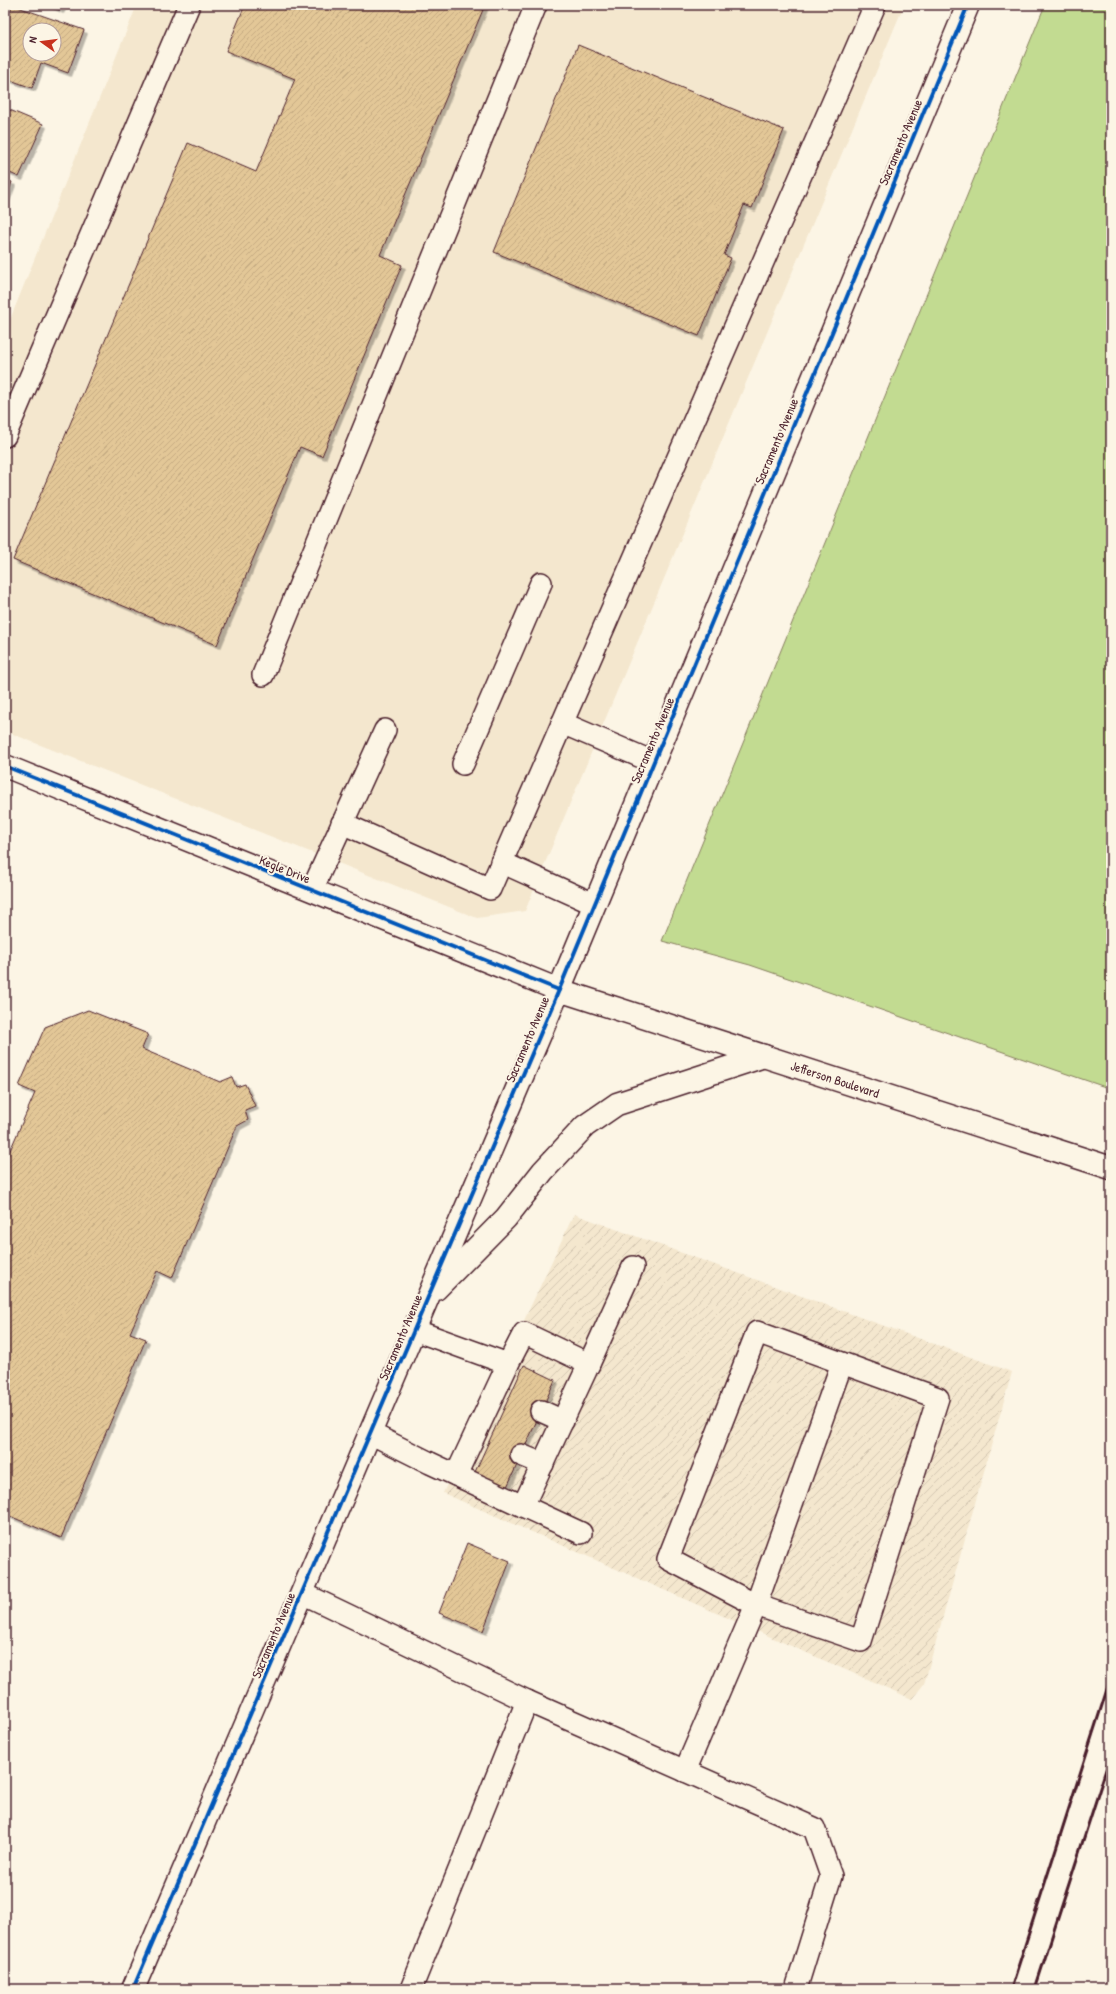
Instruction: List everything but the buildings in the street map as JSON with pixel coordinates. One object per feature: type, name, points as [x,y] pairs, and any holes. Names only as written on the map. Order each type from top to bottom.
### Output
[{"type":"main road","name":"Sacramento Avenue","points":[[133,1989],[559,990],[965,6]]},
{"type":"main road","name":"Kegle Drive","points":[[5,766],[559,990]]},
{"type":"main road","name":"Jefferson Boulevard","points":[[559,990],[1111,1168]]},
{"type":"main road","points":[[428,1297],[506,1218],[543,1171],[585,1126],[617,1104],[764,1056]]},
{"type":"lane","points":[[5,436],[189,5]]},
{"type":"lane","points":[[263,675],[536,5]]},
{"type":"lane","points":[[342,822],[490,889],[874,5]]},
{"type":"lane","points":[[464,764],[541,583]]},
{"type":"lane","points":[[562,723],[653,762]]},
{"type":"lane","points":[[312,890],[385,730]]},
{"type":"lane","points":[[502,862],[594,904]]},
{"type":"lane","points":[[523,1506],[633,1268]]},
{"type":"lane","points":[[414,1330],[508,1364]]},
{"type":"lane","points":[[456,1475],[483,1437],[502,1395],[508,1364],[524,1332],[589,1364]]},
{"type":"lane","points":[[756,1332],[938,1398],[861,1641],[756,1604],[668,1559],[756,1332]]},
{"type":"lane","points":[[685,1771],[756,1604],[842,1363]]},
{"type":"lane","points":[[541,1411],[563,1421]]},
{"type":"lane","points":[[370,1433],[456,1475],[581,1532]]},
{"type":"lane","points":[[521,1455],[542,1464]]},
{"type":"lane","points":[[302,1593],[527,1701],[814,1828],[831,1876],[796,1989]]},
{"type":"lane","points":[[411,1989],[527,1701]]},
{"type":"shaded area","points":[[137,5],[904,5],[525,911],[477,918],[5,731],[5,332]]},
{"type":"shaded area","points":[[574,1214],[1012,1372],[924,1684],[912,1699],[443,1493]]},
{"type":"green space","points":[[1045,5],[1111,5],[1111,1089],[750,965],[662,941]]},
{"type":"railway","points":[[1011,1989],[1111,1677]]},
{"type":"railway","points":[[1035,1989],[1111,1754]]},
{"type":"cycle path","points":[[133,1989],[559,990],[968,5]]},
{"type":"cycle path","points":[[5,766],[559,990]]}]
